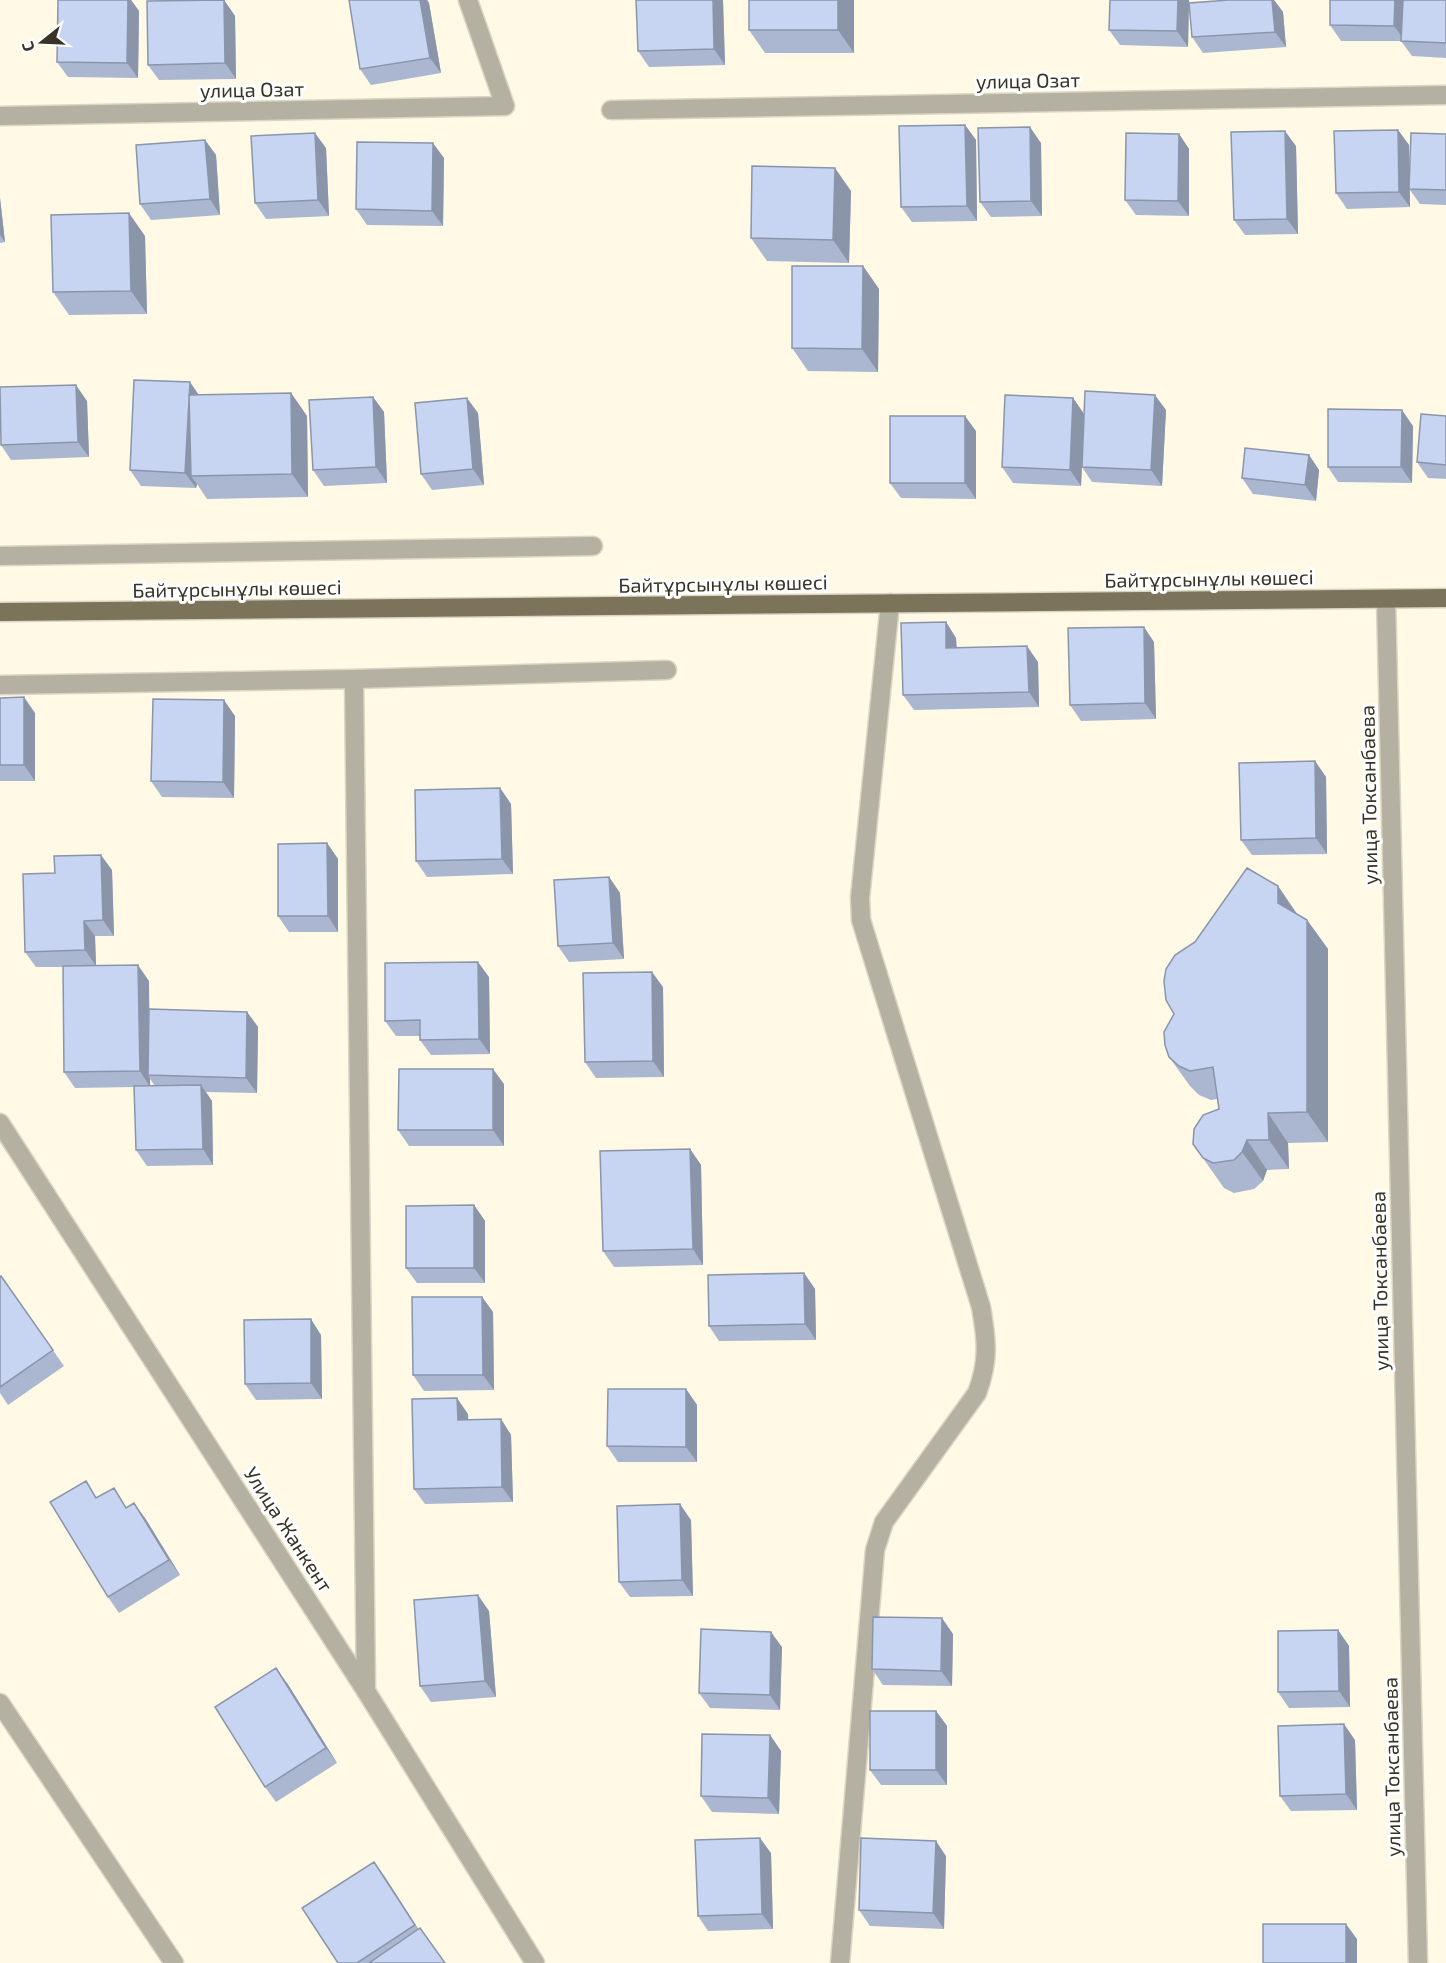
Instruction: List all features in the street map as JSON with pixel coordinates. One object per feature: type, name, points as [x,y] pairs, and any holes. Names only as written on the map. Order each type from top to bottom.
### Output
[{"type":"main road","name":"Байтұрсынұлы көшесі","points":[[0,612],[1446,598]]},
{"type":"street","name":"улица Озат","points":[[0,116],[505,106],[468,0]]},
{"type":"street","name":"улица Озат","points":[[611,110],[1446,95]]},
{"type":"street","points":[[0,556],[593,546]]},
{"type":"street","name":"улица Токсанбаева","points":[[1386,599],[1418,1963]]},
{"type":"street","points":[[840,1963],[875,1550],[884,1522],[977,1393],[986,1370],[987,1340],[981,1307],[861,920],[860,898],[890,603]]},
{"type":"street","points":[[0,685],[354,679],[667,670]]},
{"type":"street","points":[[354,679],[366,1691]]},
{"type":"street","name":"Улица Жанкент","points":[[0,1123],[366,1691],[535,1963]]},
{"type":"street","points":[[0,1703],[174,1963]]},
{"type":"building","points":[[58,0],[128,0],[127,63],[57,62]]},
{"type":"building","points":[[224,0],[225,63],[148,65],[147,1]]},
{"type":"building","points":[[349,0],[420,0],[430,58],[360,69]]},
{"type":"building","points":[[636,0],[713,0],[714,49],[638,51]]},
{"type":"building","points":[[749,0],[838,0],[838,30],[749,30]]},
{"type":"building","points":[[1110,0],[1178,0],[1177,31],[1109,30]]},
{"type":"building","points":[[1272,0],[1275,32],[1192,37],[1189,3]]},
{"type":"building","points":[[1330,0],[1395,0],[1394,26],[1330,25]]},
{"type":"building","points":[[1403,0],[1446,0],[1446,43],[1401,41]]},
{"type":"building","points":[[965,125],[967,206],[901,207],[899,126]]},
{"type":"building","points":[[1030,127],[1031,201],[980,202],[978,128]]},
{"type":"building","points":[[1398,130],[1399,192],[1336,193],[1334,131]]},
{"type":"building","points":[[1285,131],[1287,219],[1234,220],[1231,132]]},
{"type":"building","points":[[315,133],[318,200],[255,203],[251,136]]},
{"type":"building","points":[[1126,133],[1179,134],[1178,201],[1125,200]]},
{"type":"building","points":[[1411,133],[1446,134],[1446,190],[1409,189]]},
{"type":"building","points":[[205,140],[210,199],[140,204],[136,145]]},
{"type":"building","points":[[357,142],[433,143],[432,211],[356,209]]},
{"type":"building","points":[[752,166],[835,168],[833,240],[751,238]]},
{"type":"building","points":[[129,213],[131,291],[53,292],[51,215]]},
{"type":"building","points":[[792,266],[863,266],[862,349],[792,348]]},
{"type":"building","points":[[134,380],[190,382],[185,473],[130,470]]},
{"type":"building","points":[[76,385],[78,442],[1,445],[0,387]]},
{"type":"building","points":[[1085,391],[1155,395],[1151,470],[1082,467]]},
{"type":"building","points":[[291,393],[292,474],[191,476],[189,395]]},
{"type":"building","points":[[1005,395],[1073,398],[1070,470],[1002,467]]},
{"type":"building","points":[[373,397],[376,467],[313,470],[309,400]]},
{"type":"building","points":[[467,398],[473,469],[421,474],[415,403]]},
{"type":"building","points":[[1328,409],[1402,410],[1401,467],[1328,467]]},
{"type":"building","points":[[1421,414],[1446,416],[1446,465],[1417,462]]},
{"type":"building","points":[[890,416],[965,416],[965,483],[890,483]]},
{"type":"building","points":[[1245,448],[1309,455],[1305,485],[1242,478]]},
{"type":"building","points":[[946,622],[946,648],[1027,646],[1029,692],[903,695],[901,623]]},
{"type":"building","points":[[1144,627],[1145,703],[1070,705],[1068,628]]},
{"type":"building","points":[[24,697],[24,765],[0,765],[0,698]]},
{"type":"building","points":[[153,699],[224,700],[223,782],[151,781]]},
{"type":"building","points":[[1315,761],[1316,838],[1241,840],[1239,763]]},
{"type":"building","points":[[500,788],[502,859],[416,861],[415,790]]},
{"type":"building","points":[[327,843],[328,916],[278,916],[278,844]]},
{"type":"building","points":[[101,855],[103,920],[84,921],[85,950],[25,952],[23,874],[55,873],[54,856]]},
{"type":"building","points":[[1247,868],[1278,886],[1278,903],[1307,920],[1307,1112],[1268,1113],[1269,1140],[1247,1140],[1242,1152],[1234,1160],[1213,1163],[1203,1158],[1193,1144],[1194,1129],[1203,1115],[1219,1109],[1213,1067],[1190,1071],[1179,1066],[1169,1057],[1164,1032],[1174,1014],[1166,1000],[1164,981],[1166,969],[1175,955],[1195,942]]},
{"type":"building","points":[[609,877],[613,943],[558,946],[554,880]]},
{"type":"building","points":[[478,962],[479,1039],[420,1040],[420,1020],[385,1021],[385,963]]},
{"type":"building","points":[[138,965],[140,1071],[64,1072],[63,966]]},
{"type":"building","points":[[652,972],[653,1061],[585,1062],[583,973]]},
{"type":"building","points":[[149,1009],[247,1012],[246,1078],[148,1075]]},
{"type":"building","points":[[399,1069],[493,1069],[493,1130],[398,1130]]},
{"type":"building","points":[[201,1085],[203,1149],[136,1150],[134,1086]]},
{"type":"building","points":[[690,1149],[693,1249],[603,1251],[600,1151]]},
{"type":"building","points":[[474,1205],[474,1268],[406,1268],[406,1206]]},
{"type":"building","points":[[804,1273],[805,1324],[709,1326],[708,1275]]},
{"type":"building","points":[[0,1277],[53,1350],[0,1387]]},
{"type":"building","points":[[412,1297],[482,1297],[483,1375],[413,1375]]},
{"type":"building","points":[[311,1319],[311,1383],[245,1384],[244,1320]]},
{"type":"building","points":[[608,1389],[686,1389],[686,1447],[607,1446]]},
{"type":"building","points":[[457,1398],[458,1420],[501,1419],[502,1487],[414,1489],[412,1399]]},
{"type":"building","points":[[86,1481],[96,1498],[114,1488],[126,1508],[134,1503],[169,1560],[108,1597],[50,1502]]},
{"type":"building","points":[[680,1504],[682,1580],[619,1582],[617,1506]]},
{"type":"building","points":[[478,1595],[485,1681],[420,1686],[414,1600]]},
{"type":"building","points":[[873,1617],[942,1618],[941,1671],[872,1669]]},
{"type":"building","points":[[701,1629],[771,1632],[770,1695],[699,1693]]},
{"type":"building","points":[[1338,1630],[1339,1691],[1278,1692],[1278,1631]]},
{"type":"building","points":[[276,1668],[326,1748],[265,1787],[215,1707]]},
{"type":"building","points":[[870,1711],[936,1711],[936,1770],[870,1770]]},
{"type":"building","points":[[1344,1724],[1346,1794],[1280,1796],[1278,1726]]},
{"type":"building","points":[[702,1734],[770,1735],[768,1798],[701,1796]]},
{"type":"building","points":[[760,1838],[762,1914],[698,1916],[695,1840]]},
{"type":"building","points":[[861,1838],[936,1841],[933,1913],[859,1910]]},
{"type":"building","points":[[374,1862],[415,1925],[357,1963],[338,1963],[302,1908]]},
{"type":"building","points":[[1263,1924],[1346,1924],[1346,1963],[1263,1963]]},
{"type":"building","points":[[420,1928],[445,1963],[369,1963]]}]
